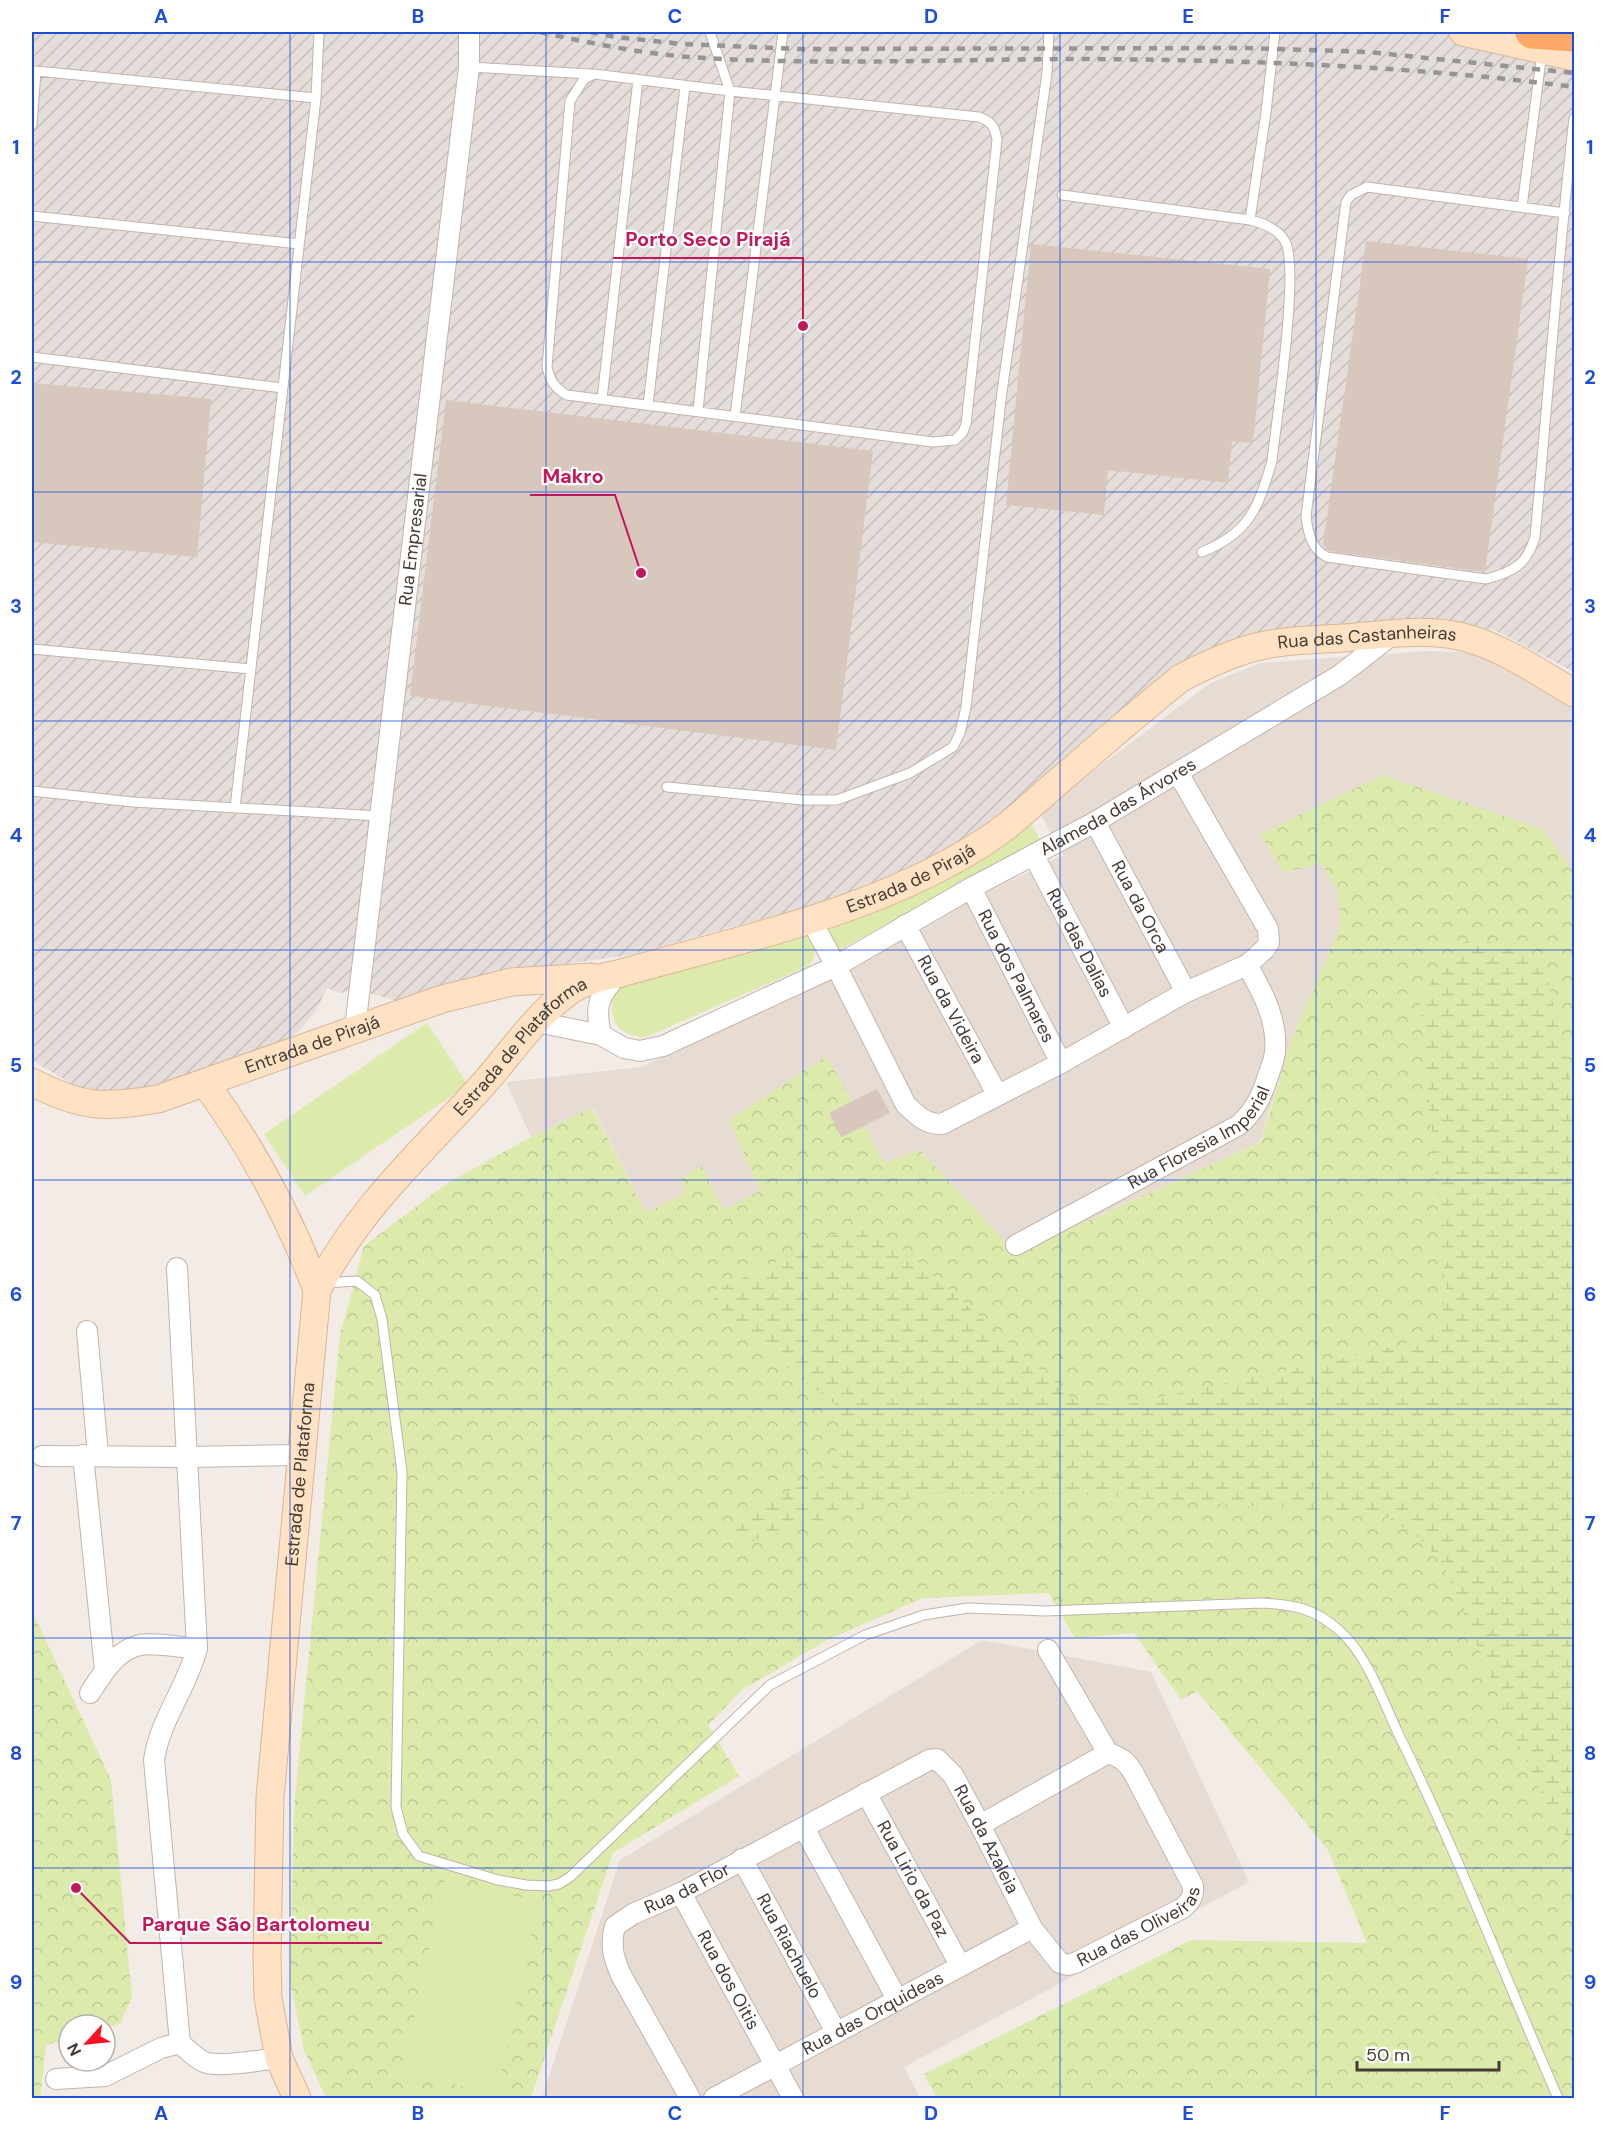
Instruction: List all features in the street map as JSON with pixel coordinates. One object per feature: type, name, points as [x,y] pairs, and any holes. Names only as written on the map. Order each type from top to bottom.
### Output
[{"type":"highway","points":[[1538,41],[1575,35]]},
{"type":"main road","points":[[1463,32],[1538,41],[1575,57]]},
{"type":"main road","name":"Rua das Castanheiras","points":[[1158,697],[1181,678],[1203,666],[1253,647],[1280,642],[1424,632],[1468,638],[1513,658],[1575,693]]},
{"type":"main road","name":"Estrada de Pirajá","points":[[607,975],[811,920],[902,888],[942,868],[983,843],[1016,818],[1158,697]]},
{"type":"main road","name":"Entrada de Pirajá","points":[[32,1082],[81,1103],[119,1105],[158,1099],[442,999],[511,982],[607,975]]},
{"type":"main road","name":"Estrada de Plataforma","points":[[297,2098],[279,2058],[268,1998],[270,1797],[289,1604],[300,1455],[318,1287],[348,1237],[381,1194],[481,1087],[550,1007],[567,993],[607,975]]},
{"type":"main road","points":[[205,1083],[229,1116],[275,1196],[299,1242],[318,1287]]},
{"type":"street","name":"Rua Empresarial","points":[[355,1028],[470,50],[481,32]]},
{"type":"street","name":"Alameda das Árvores","points":[[537,1022],[602,1035],[624,1048],[640,1051],[663,1046],[837,966],[971,888],[1095,822],[1340,675],[1394,634]]},
{"type":"street","points":[[811,920],[837,966],[906,1105],[930,1124],[942,1124],[1061,1064],[1186,992],[1247,965],[1265,949],[1269,943],[1268,929],[1178,773]]},
{"type":"street","name":"Rua da Orca","points":[[1095,822],[1186,992]]},
{"type":"street","name":"Rua das Dalias","points":[[1034,856],[1124,1028]]},
{"type":"street","name":"Rua dos Palmares","points":[[971,888],[1061,1064]]},
{"type":"street","name":"Rua da Videira","points":[[905,926],[998,1094]]},
{"type":"street","name":"Rua Floresia Imperial","points":[[1016,1245],[1239,1125],[1251,1114],[1261,1100],[1275,1053],[1275,1043],[1274,1027],[1268,1006],[1247,965]]},
{"type":"street","points":[[602,1035],[597,1007],[607,975]]},
{"type":"street","points":[[177,1268],[197,1648],[192,1668],[157,1739],[154,1760],[180,2043],[195,2056],[208,2063],[235,2063],[279,2058]]},
{"type":"street","points":[[87,1331],[90,1455],[105,1670]]},
{"type":"street","points":[[42,1456],[300,1455]]},
{"type":"street","points":[[90,1693],[105,1670],[120,1656],[141,1645],[197,1648]]},
{"type":"street","name":"Rua das Oliveiras","points":[[1032,1928],[1060,1964],[1067,1965],[1183,1908],[1194,1894],[1193,1886],[1127,1762],[1119,1756],[1108,1753],[1048,1650]]},
{"type":"street","points":[[980,1825],[1108,1753]]},
{"type":"street","name":"Rua da Azaleia","points":[[929,1760],[937,1759],[953,1775],[1032,1928]]},
{"type":"street","name":"Rua da Flor","points":[[690,2098],[621,1975],[612,1954],[615,1926],[633,1914],[681,1893],[929,1760]]},
{"type":"street","name":"Rua Lirio da Paz","points":[[866,1793],[960,1965]]},
{"type":"street","points":[[804,1828],[897,2000]]},
{"type":"street","name":"Rua Riachuelo","points":[[742,1859],[836,2032]]},
{"type":"street","name":"Rua dos Oitis","points":[[681,1893],[793,2098]]},
{"type":"street","name":"Rua das Orquideas","points":[[714,2098],[1032,1928]]},
{"type":"street","points":[[56,2079],[105,2076],[161,2048],[180,2043]]},
{"type":"lane","points":[[236,808],[316,98],[319,32]]},
{"type":"lane","points":[[698,411],[730,91],[710,32]]},
{"type":"lane","points":[[735,416],[783,32]]},
{"type":"lane","points":[[667,787],[803,800],[837,800],[910,773],[953,747],[960,733],[966,707],[1002,392],[1047,73],[1049,32]]},
{"type":"lane","points":[[1250,220],[1275,32]]},
{"type":"lane","points":[[1522,207],[1538,41]]},
{"type":"lane","points":[[470,50],[594,74],[774,96],[979,117],[989,121],[995,128],[997,140],[966,424],[963,432],[955,440],[946,442],[567,395],[556,389],[547,367],[570,100],[584,79],[594,74]]},
{"type":"lane","points":[[32,125],[36,71],[316,98]]},
{"type":"lane","points":[[602,399],[638,80]]},
{"type":"lane","points":[[648,405],[685,86]]},
{"type":"lane","points":[[1564,213],[1367,187],[1351,195],[1346,202],[1306,516],[1310,537],[1321,554],[1328,557],[1486,579],[1503,575],[1518,566],[1530,554],[1535,537],[1564,213],[1575,118]]},
{"type":"lane","points":[[1062,195],[1250,220],[1265,224],[1285,241],[1289,255],[1290,291],[1272,461],[1264,488],[1242,529],[1222,544],[1202,552]]},
{"type":"lane","points":[[32,216],[299,244]]},
{"type":"lane","points":[[32,357],[283,387]]},
{"type":"lane","points":[[32,649],[251,669]]},
{"type":"lane","points":[[32,792],[133,802],[380,816]]},
{"type":"lane","points":[[318,1287],[357,1281],[375,1295],[382,1319],[402,1472],[396,1807],[403,1834],[419,1856],[498,1880],[526,1885],[559,1884],[570,1877],[770,1684],[865,1635],[924,1615],[968,1608],[1045,1611],[1262,1603],[1295,1605],[1323,1617],[1342,1632],[1360,1655],[1432,1803],[1558,2098]]},
{"type":"shaded area","points":[[32,32],[1574,32],[1574,672],[1497,631],[1458,623],[1249,640],[973,841],[907,880],[629,955],[536,968],[404,1003],[355,989],[341,993],[327,988],[317,1009],[301,1029],[282,1043],[133,1094],[85,1092],[32,1060]]},
{"type":"shaded area","points":[[1427,651],[1482,653],[1574,703],[1574,873],[1260,834],[1283,873],[1321,863],[1338,891],[1341,926],[1291,1041],[1260,1142],[1013,1255],[884,1163],[827,1057],[760,1192],[723,1210],[687,1192],[646,1213],[593,1108],[531,1137],[506,1082],[641,1067],[830,976],[918,926],[1063,855],[1039,812],[1209,684],[1260,663]]},
{"type":"shaded area","points":[[982,1640],[1151,1672],[1249,1882],[904,2067],[920,2098],[542,2098],[620,1860]]},
{"type":"green space","points":[[1383,775],[1542,829],[1574,873],[1574,2098],[937,2098],[924,2074],[1191,1940],[1367,1943],[1328,1850],[1197,1691],[1181,1700],[1134,1633],[1075,1638],[1049,1593],[923,1598],[825,1641],[742,1690],[708,1725],[739,1776],[613,1853],[531,2098],[326,2098],[304,2050],[290,1981],[294,1808],[340,1335],[364,1246],[446,1184],[531,1137],[592,1108],[646,1213],[686,1192],[681,1178],[702,1166],[723,1210],[760,1191],[729,1120],[827,1056],[884,1163],[920,1150],[997,1233],[1013,1255],[1261,1142],[1291,1041],[1341,925],[1338,892],[1321,863],[1283,873],[1260,834]]},
{"type":"green space","points":[[1029,820],[1041,841],[839,950],[825,925]]},
{"type":"green space","points":[[805,934],[812,941],[815,949],[808,966],[646,1037],[626,1033],[615,1021],[612,1004],[620,986]]},
{"type":"green space","points":[[1472,936],[1522,954],[1546,971],[1574,1098],[1574,1852],[1533,1777],[1443,1564],[1418,1537],[1383,1515],[1028,1491],[934,1493],[836,1515],[753,1541],[732,1536],[735,1515],[831,1472],[840,1436],[837,1406],[715,1313],[714,1291],[847,1229],[877,1226],[1073,1399],[1120,1406],[1405,1344],[1439,1328],[1446,1290],[1420,1004],[1439,966]]},
{"type":"green space","points":[[427,1023],[468,1085],[305,1196],[264,1134]]},
{"type":"green space","points":[[32,1611],[111,1780],[132,1997],[120,2024],[117,2025],[117,2013],[57,2013],[57,2042],[46,2045],[40,2098],[32,2098]]},
{"type":"green space","points":[[444,1881],[539,1902],[496,2094],[402,2072]]},
{"type":"building","points":[[1366,241],[1528,259],[1485,572],[1329,551],[1323,545]]},
{"type":"building","points":[[1031,244],[1270,269],[1253,443],[1232,441],[1228,483],[1108,470],[1104,515],[1006,505]]},
{"type":"building","points":[[32,383],[211,399],[197,557],[32,542]]},
{"type":"building","points":[[446,400],[873,451],[836,750],[410,696]]},
{"type":"building","points":[[877,1089],[890,1113],[841,1137],[829,1113]]},
{"type":"railway","points":[[540,32],[652,53],[738,60],[1208,61],[1392,69],[1574,87]]},
{"type":"railway","points":[[590,32],[683,44],[799,49],[1247,48],[1368,52],[1574,73]]},
{"type":"place","name":"Porto Seco Pirajá","points":[[803,326]]},
{"type":"place","name":"Makro","points":[[641,573]]},
{"type":"place","name":"Parque São Bartolomeu","points":[[76,1888]]}]
